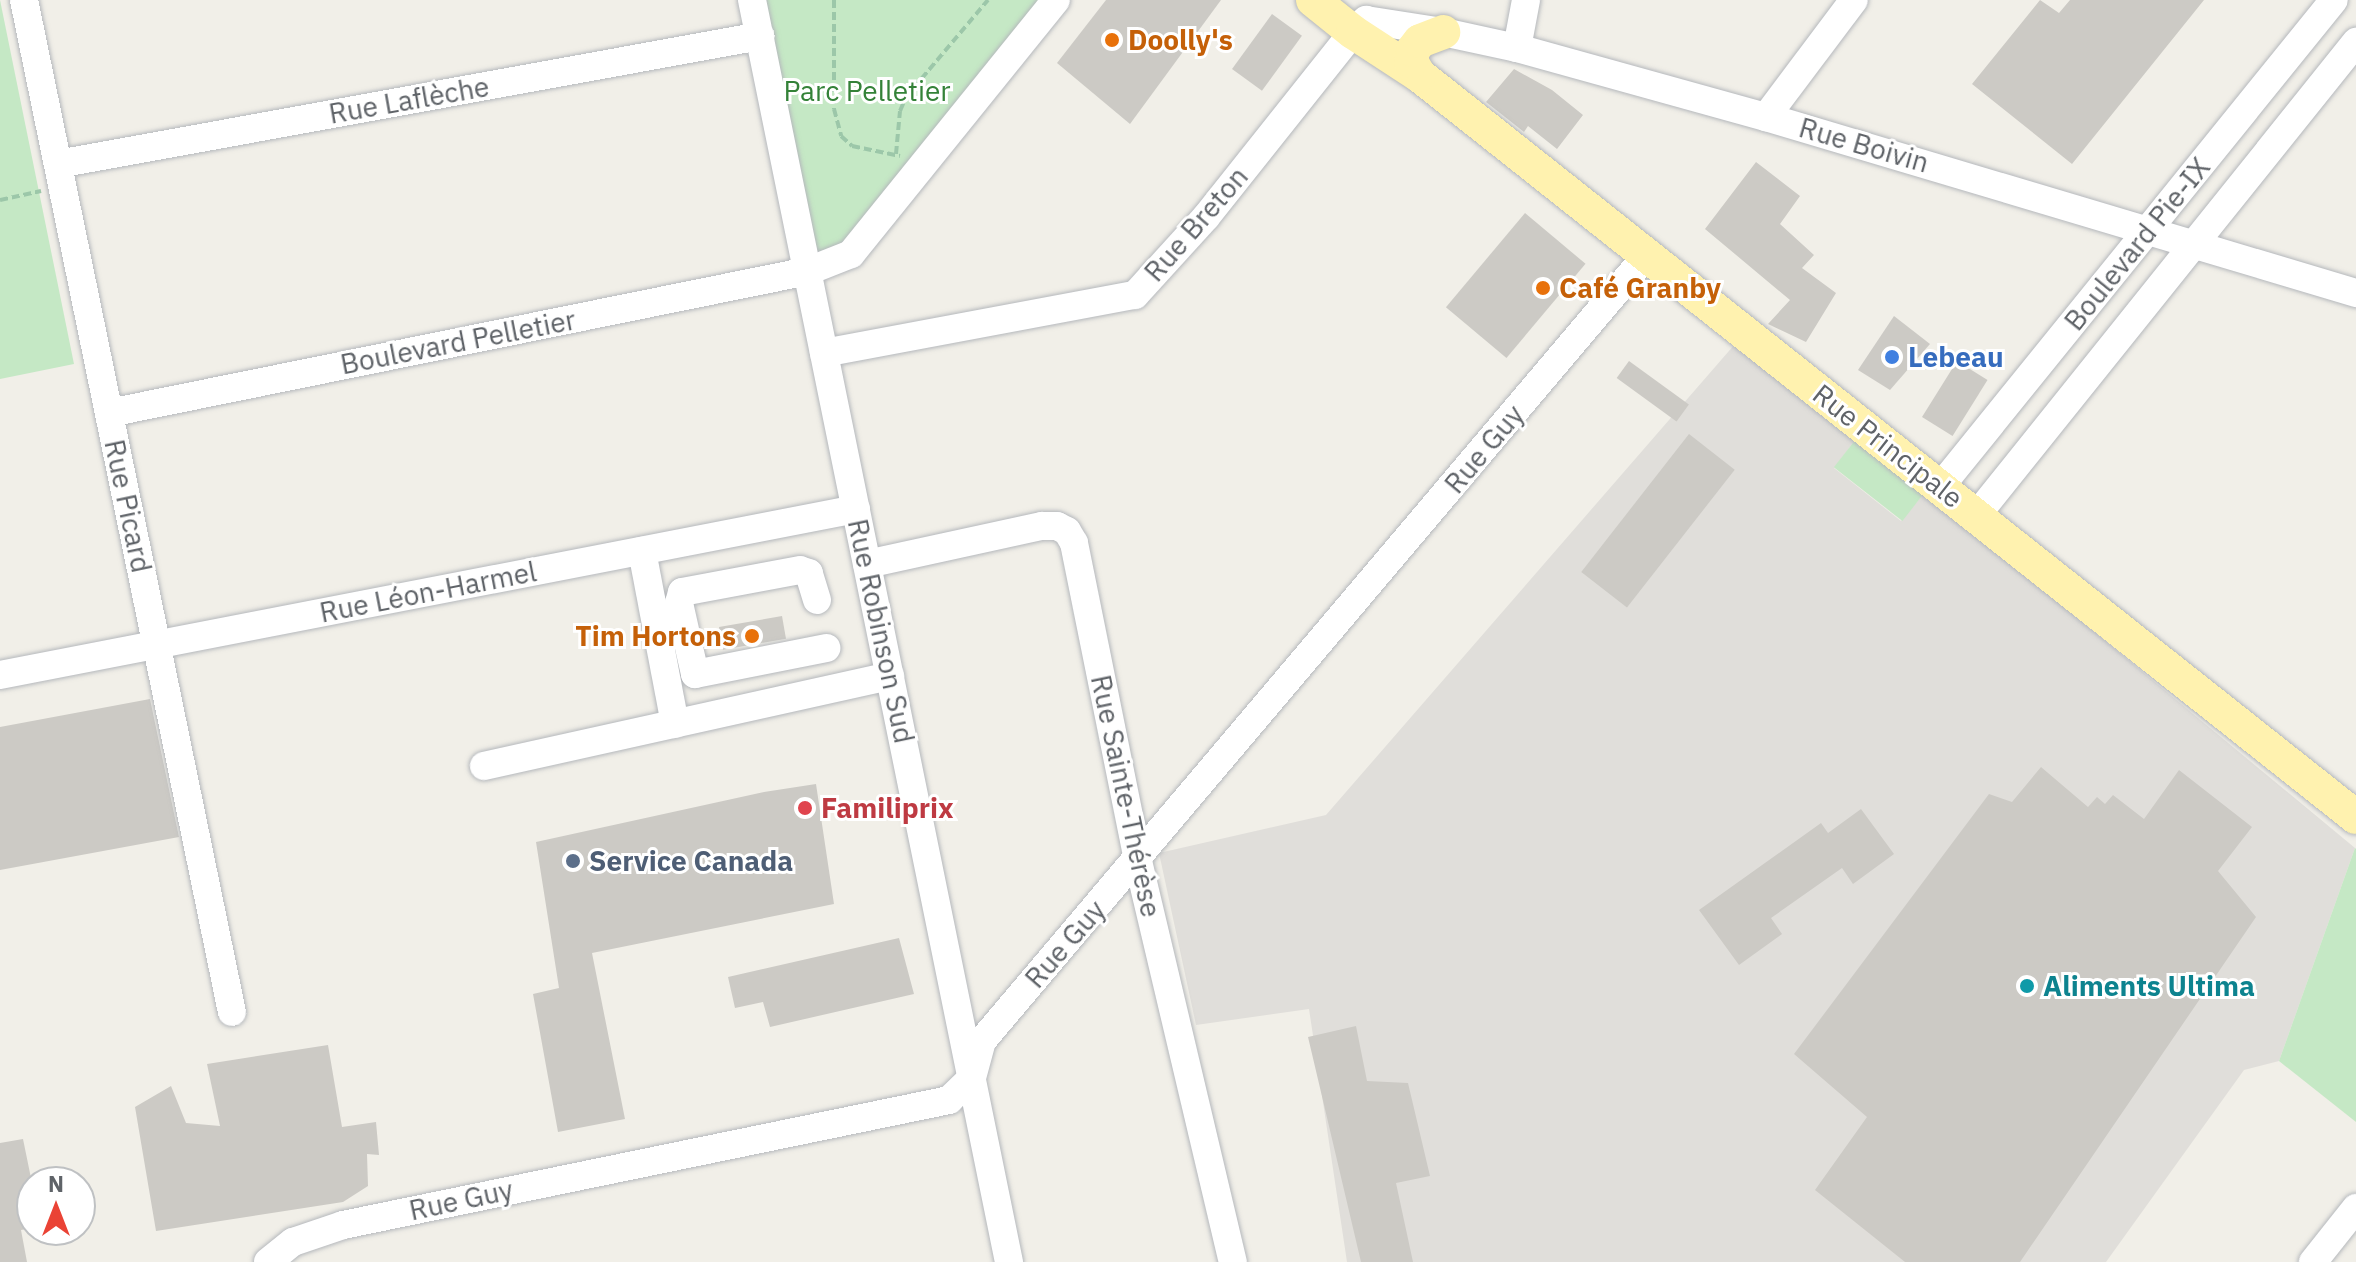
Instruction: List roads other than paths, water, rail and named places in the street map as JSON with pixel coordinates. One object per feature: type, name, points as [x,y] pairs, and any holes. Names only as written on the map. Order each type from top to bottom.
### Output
[{"type":"main road","name":"Rue Principale","points":[[1313,0],[1354,17],[1419,75],[2356,817]]},
{"type":"main road","points":[[1419,75],[1411,61],[1413,50],[1420,41],[1443,32]]},
{"type":"street","name":"Rue Picard","points":[[24,0],[232,1012]]},
{"type":"street","name":"Rue Robinson Sud","points":[[752,0],[1009,1262]]},
{"type":"street","name":"Boulevard Pelletier","points":[[109,413],[808,271],[851,254],[1056,0]]},
{"type":"street","points":[[1517,48],[1526,0]]},
{"type":"street","points":[[1766,117],[1854,0]]},
{"type":"street","name":"Boulevard Pie-IX","points":[[1940,487],[2334,0]]},
{"type":"street","name":"Rue Boivin","points":[[1354,17],[1517,48],[1766,117],[2356,293]]},
{"type":"street","name":"Rue Breton","points":[[824,353],[1135,295],[1206,217],[1354,17]]},
{"type":"street","name":"Rue Laflèche","points":[[60,175],[760,36]]},
{"type":"street","name":"Boulevard Pie-IX","points":[[1976,516],[2356,42]]},
{"type":"street","points":[[2265,86],[2301,111]]},
{"type":"street","name":"Rue Guy","points":[[273,1260],[293,1242],[343,1225],[949,1100],[972,1078],[982,1041],[1138,861],[1647,255]]},
{"type":"street","points":[[2034,371],[2070,399]]},
{"type":"street","name":"Rue Léon-Harmel","points":[[0,675],[856,509]]},
{"type":"street","name":"Rue Sainte-Thérèse","points":[[867,564],[1042,526],[1057,526],[1067,531],[1074,543],[1138,861],[1233,1262]]},
{"type":"street","points":[[642,551],[675,724]]},
{"type":"street","points":[[817,600],[809,573],[800,570],[682,592],[679,603],[695,674],[826,648]]},
{"type":"street","points":[[484,766],[890,676]]},
{"type":"street","points":[[2313,1262],[2356,1208]]},
{"type":"place","name":"Doolly's","points":[[1112,40]]},
{"type":"place","name":"Café Granby","points":[[1543,288]]},
{"type":"place","name":"Lebeau","points":[[1892,357]]},
{"type":"place","name":"Tim Hortons","points":[[752,636]]},
{"type":"place","name":"Familiprix","points":[[805,808]]},
{"type":"place","name":"Service Canada","points":[[573,861]]},
{"type":"place","name":"Aliments Ultima","points":[[2027,986]]},
{"type":"park label","name":"Parc Pelletier","points":[[867,91]]}]
